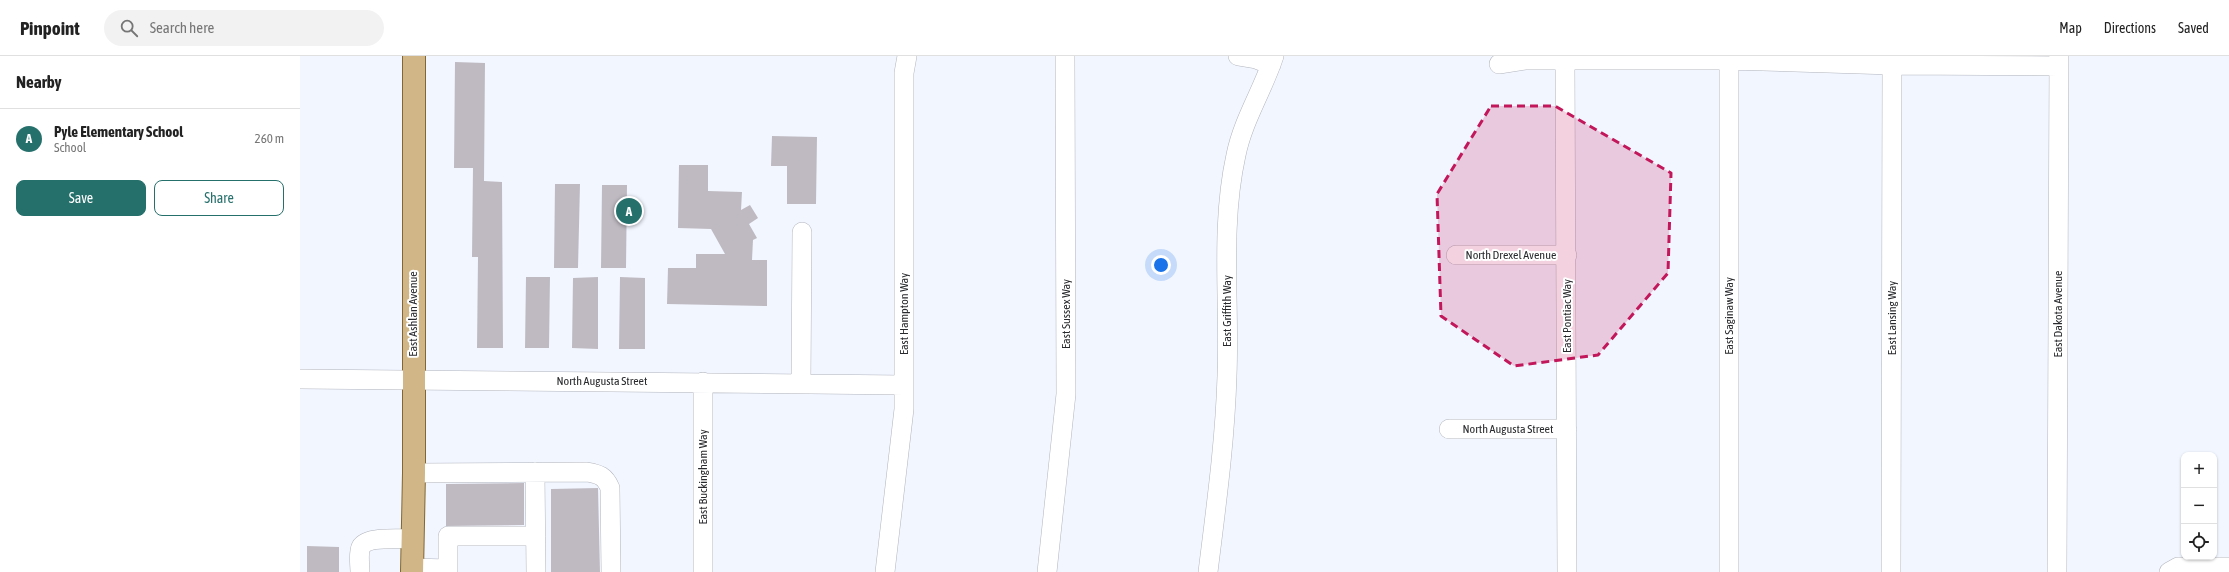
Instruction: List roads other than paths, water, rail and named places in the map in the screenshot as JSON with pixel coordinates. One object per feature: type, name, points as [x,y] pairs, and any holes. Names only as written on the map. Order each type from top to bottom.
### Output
[{"type":"main road","name":"East Ashlan Avenue","points":[[412,570],[414,473],[414,56]]},
{"type":"street","name":"East Hampton Way","points":[[885,572],[904,409],[904,73],[907,56]]},
{"type":"street","name":"East Sussex Way","points":[[1047,572],[1066,394],[1065,56]]},
{"type":"street","points":[[1238,56],[1272,61]]},
{"type":"street","points":[[1499,64],[1525,60],[1729,60],[1892,65],[2059,61]]},
{"type":"street","name":"East Pontiac Way","points":[[1565,60],[1567,255],[1567,572]]},
{"type":"street","name":"East Saginaw Way","points":[[1729,60],[1729,572]]},
{"type":"street","name":"East Griffith Way","points":[[1208,572],[1225,426],[1228,374],[1227,223],[1230,186],[1236,154],[1246,123],[1272,61]]},
{"type":"street","name":"East Dakota Avenue","points":[[2057,572],[2059,61]]},
{"type":"street","name":"East Lansing Way","points":[[1891,572],[1892,65]]},
{"type":"street","points":[[800,384],[802,232]]},
{"type":"street","name":"North Drexel Avenue","points":[[1456,255],[1567,255]]},
{"type":"street","name":"North Augusta Street","points":[[300,379],[904,384]]},
{"type":"street","name":"East Buckingham Way","points":[[703,382],[703,572]]},
{"type":"street","name":"North Augusta Street","points":[[1449,429],[1567,429]]},
{"type":"street","points":[[535,472],[536,572]]},
{"type":"street","points":[[414,473],[587,472],[598,474],[606,478],[610,488],[611,572]]},
{"type":"street","points":[[412,570],[448,570],[448,536],[536,536]]},
{"type":"street","points":[[360,572],[360,548],[364,543],[374,540],[413,539]]},
{"type":"street","points":[[2169,572],[2178,567],[2229,567]]},
{"type":"place","name":"Pyle Elementary School","points":[[629,211]]}]
